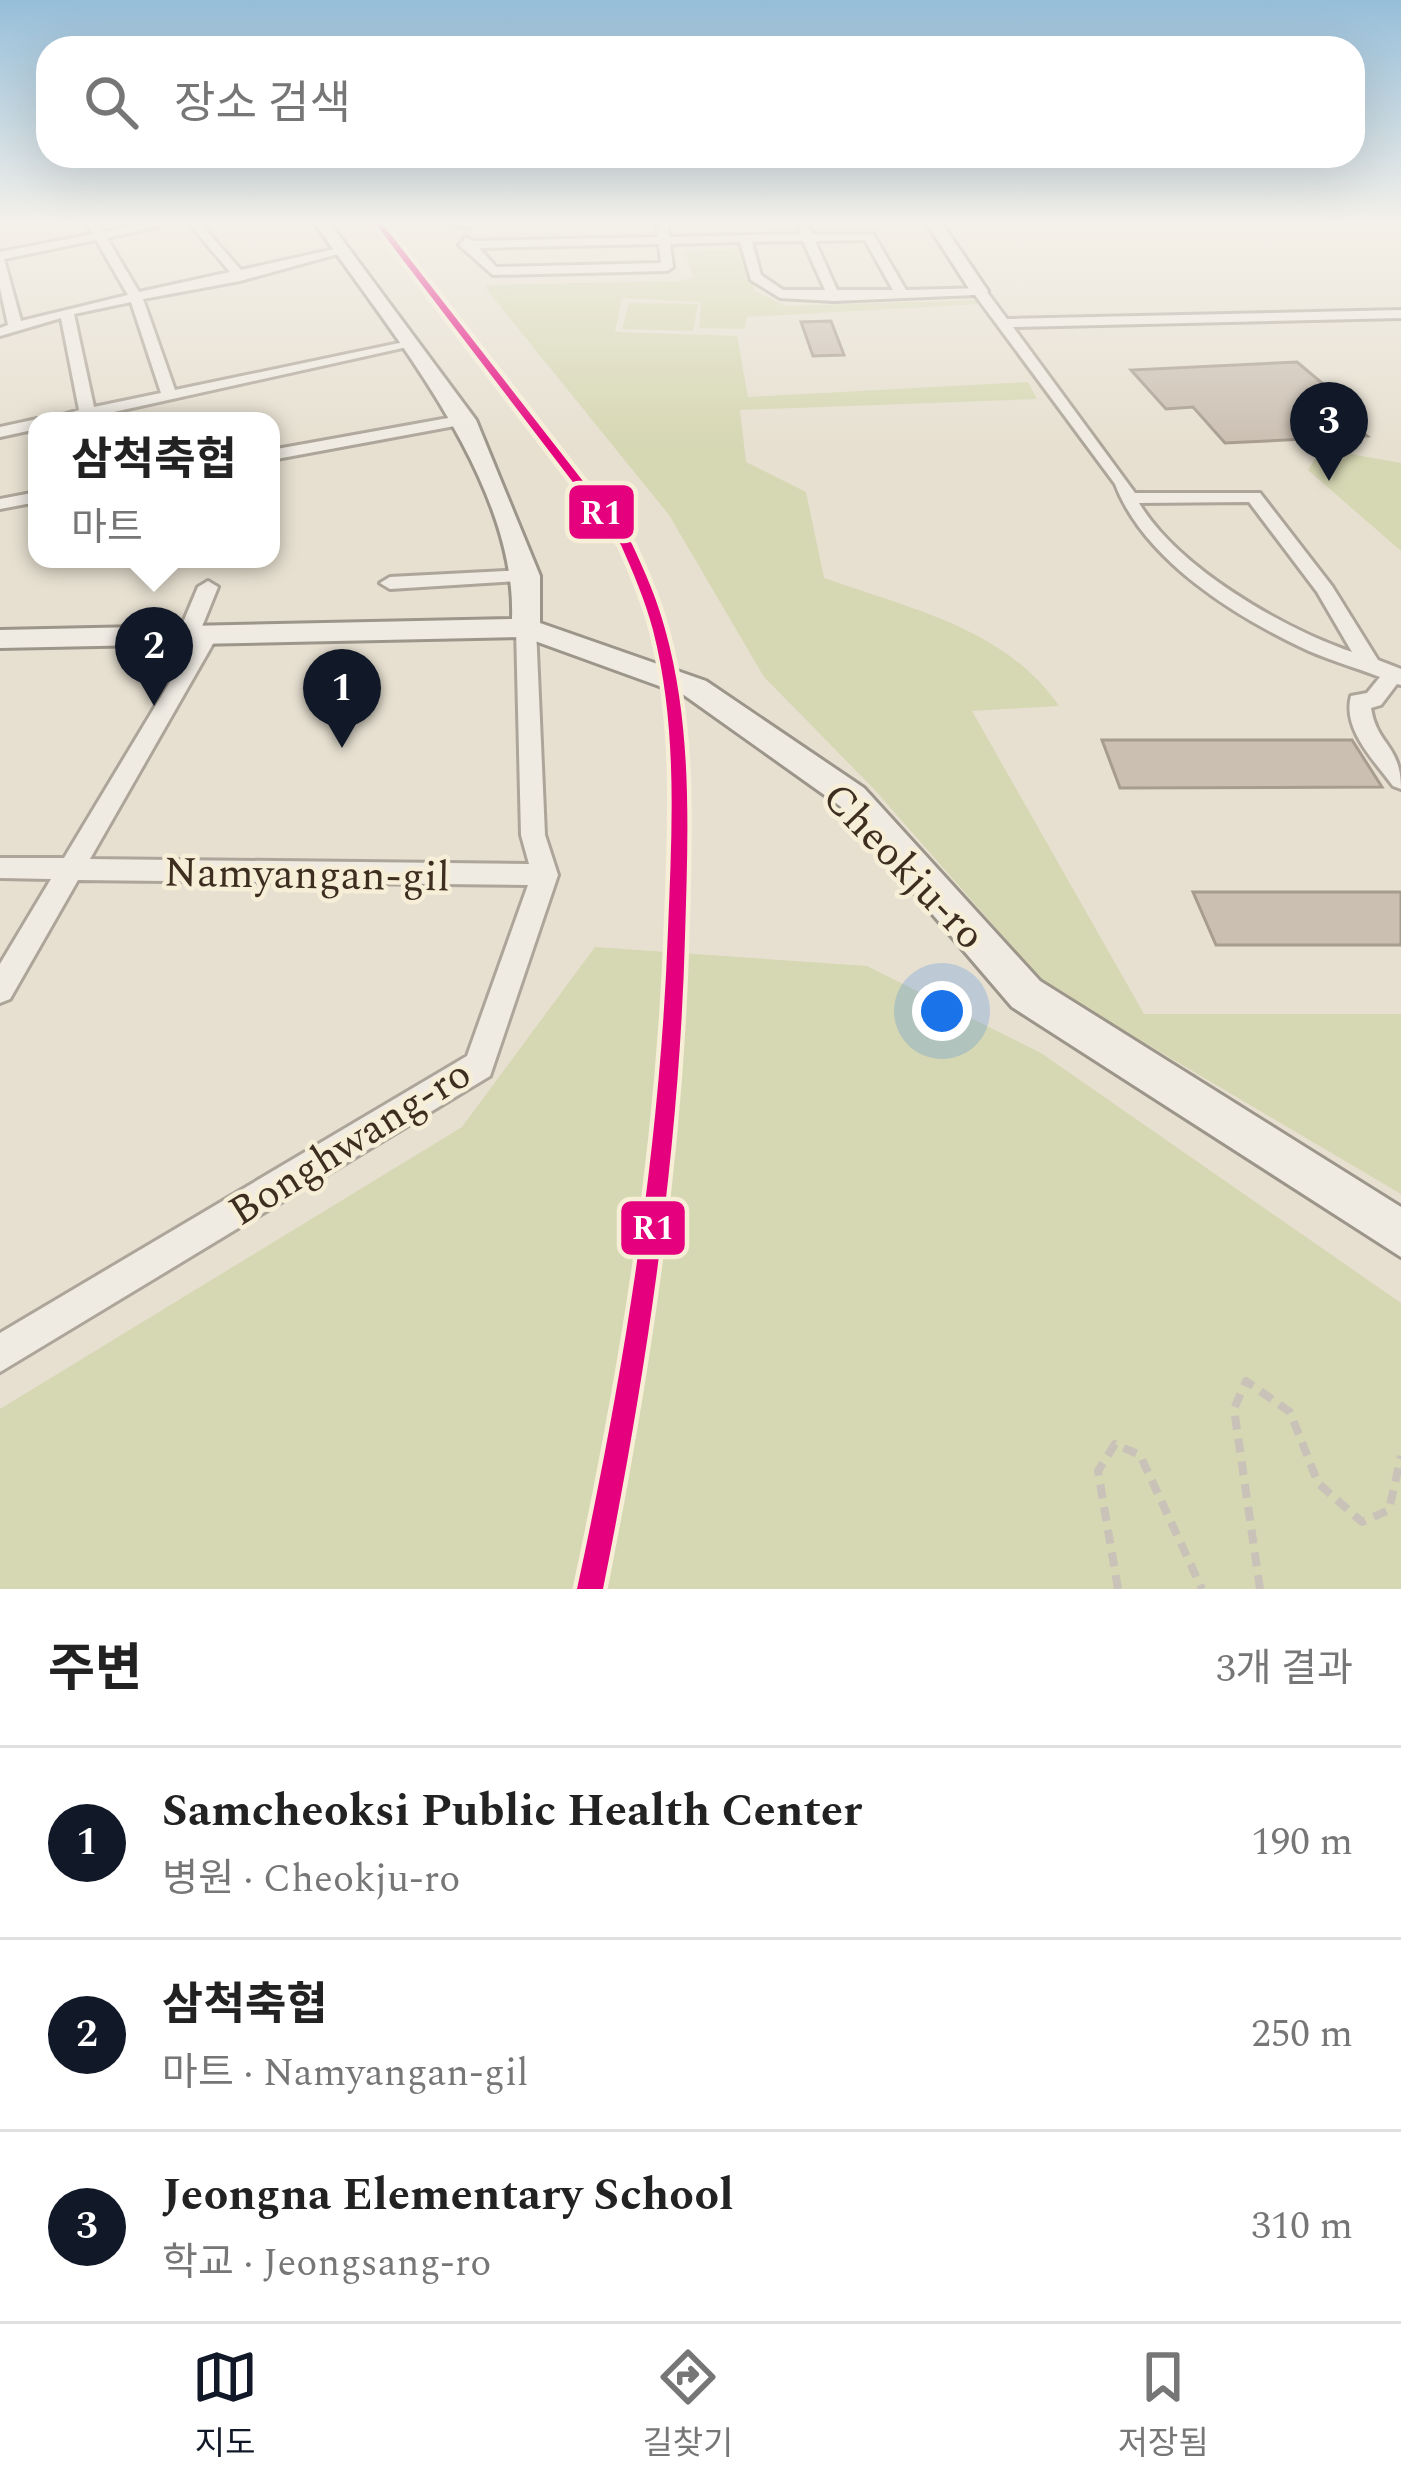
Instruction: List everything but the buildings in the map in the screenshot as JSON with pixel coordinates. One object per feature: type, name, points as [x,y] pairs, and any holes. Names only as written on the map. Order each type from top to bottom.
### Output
[{"type":"street","points":[[8,296],[15,325]]},
{"type":"street","points":[[0,332],[146,296]]},
{"type":"street","points":[[372,296],[465,420],[527,576],[533,836],[545,875]]},
{"type":"street","points":[[799,296],[853,296]]},
{"type":"street","points":[[983,296],[1123,484],[1126,498],[1159,543],[1222,590],[1307,642],[1392,673]]},
{"type":"street","points":[[137,298],[170,396]]},
{"type":"street","points":[[67,312],[87,412]]},
{"type":"street","points":[[1002,323],[1401,314]]},
{"type":"street","points":[[1380,315],[1401,331]]},
{"type":"street","points":[[92,412],[409,345]]},
{"type":"street","points":[[280,453],[465,420]]},
{"type":"street","points":[[1126,498],[1254,497],[1392,673]]},
{"type":"street","points":[[390,583],[527,576]]},
{"type":"street","points":[[0,990],[197,636],[208,587]]},
{"type":"street","name":"Cheokju-ro","points":[[0,640],[526,628],[694,688],[852,797],[1026,994],[1401,1234]]},
{"type":"street","points":[[1392,673],[1372,700],[1359,701],[1363,727],[1401,780]]},
{"type":"street","name":"Namyangan-gil","points":[[0,868],[545,875]]},
{"type":"street","name":"Bonghwang-ro","points":[[0,1354],[479,1066],[545,875]]},
{"type":"path","points":[[1260,1589],[1234,1409],[1246,1381],[1290,1412],[1318,1483],[1363,1522],[1389,1510],[1401,1456]]},
{"type":"path","points":[[1118,1589],[1098,1471],[1115,1444],[1140,1455],[1202,1589]]},
{"type":"green space","points":[[492,296],[766,296],[786,306],[977,300],[981,304],[747,317],[744,329],[699,328],[701,302],[622,298],[615,332],[737,336],[748,397],[1028,382],[1037,399],[740,410],[746,462],[806,492],[824,578],[921,611],[984,639],[1037,679],[1059,706],[972,711],[1144,1014],[1401,1014],[1401,1194],[1045,984],[874,789],[764,677],[669,515]]},
{"type":"green space","points":[[629,303],[698,304],[693,331],[622,329]]},
{"type":"green space","points":[[1334,451],[1401,463],[1401,551],[1308,470],[1317,456]]},
{"type":"green space","points":[[595,947],[867,966],[1041,1053],[1401,1303],[1401,1589],[0,1589],[0,1409],[462,1127]]},
{"type":"transit line","name":"R1","points":[[434,296],[626,544],[659,627],[674,714],[678,892],[662,1156],[639,1329],[590,1589]]},
{"type":"place","name":"Jeongna Elementary School","points":[[1329,481]]},
{"type":"place","name":"삼척축협","points":[[154,706]]},
{"type":"place","name":"Samcheoksi Public Health Center","points":[[342,748]]}]
